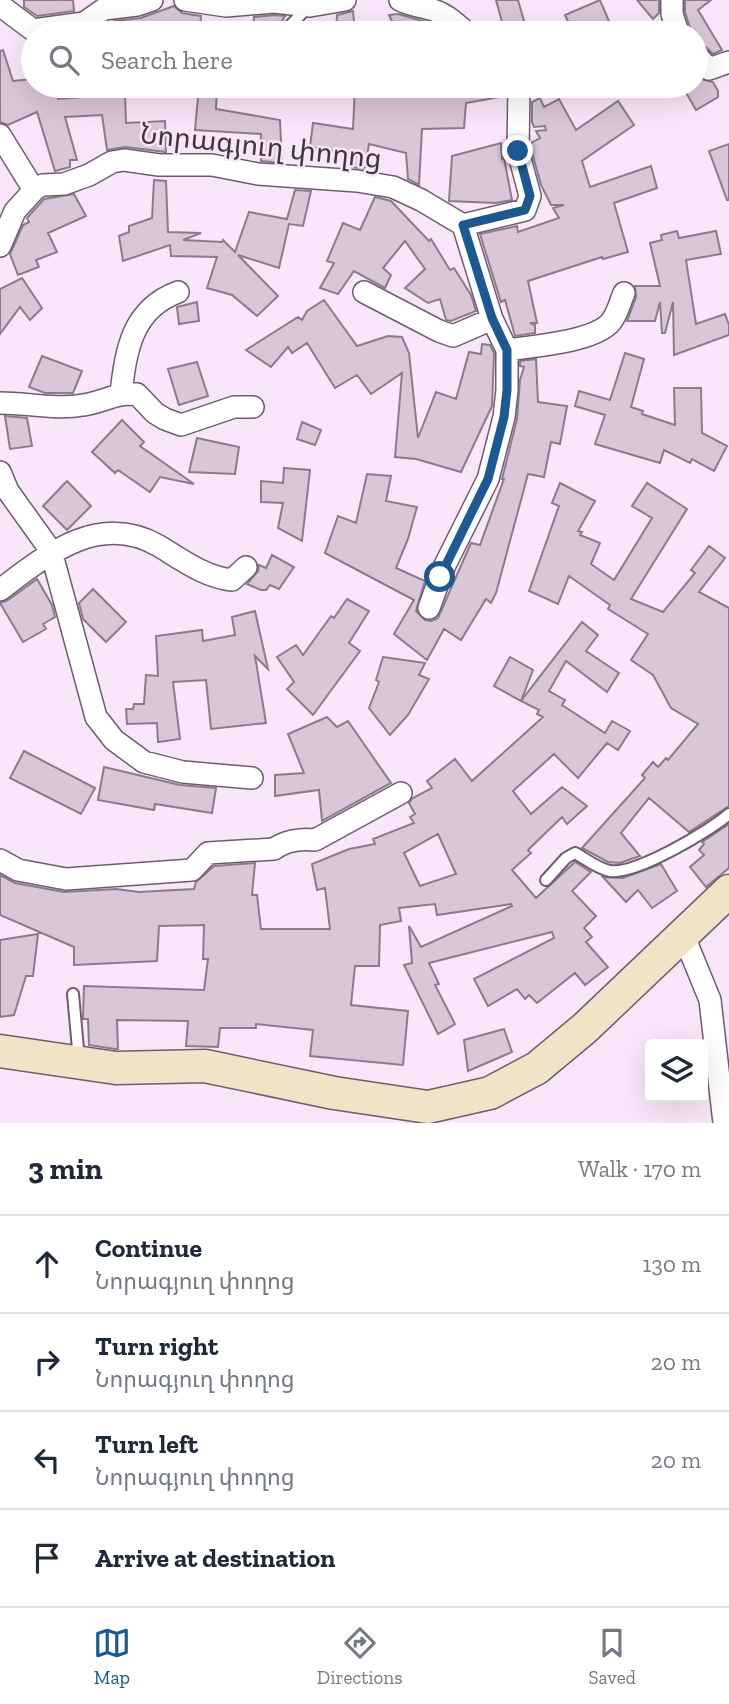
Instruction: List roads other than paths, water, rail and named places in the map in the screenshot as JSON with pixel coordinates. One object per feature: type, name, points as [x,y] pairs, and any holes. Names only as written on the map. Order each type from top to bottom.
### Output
[{"type":"street","points":[[87,21],[104,9],[137,5],[152,0]]},
{"type":"street","points":[[185,0],[226,6],[274,2],[310,6],[345,0]]},
{"type":"street","points":[[400,0],[442,13],[452,21]]},
{"type":"street","points":[[672,0],[674,21]]},
{"type":"street","points":[[5,6],[22,21]]},
{"type":"street","points":[[708,68],[729,62]]},
{"type":"street","points":[[429,608],[443,569],[488,479],[504,417],[507,350],[492,318],[463,225],[525,210],[530,196],[518,151],[519,98]]},
{"type":"street","points":[[0,135],[34,190],[15,211],[0,246]]},
{"type":"street","name":"Նորագյուղ փողոց","points":[[34,190],[43,185],[64,184],[89,175],[112,162],[124,160],[212,165],[258,174],[357,181],[393,187],[463,225]]},
{"type":"street","points":[[121,393],[125,358],[139,321],[152,305],[178,292]]},
{"type":"street","points":[[364,292],[453,336],[492,318]]},
{"type":"street","points":[[507,350],[584,337],[600,331],[611,323],[624,293]]},
{"type":"street","points":[[0,403],[57,407],[85,405],[121,393],[137,394],[155,413],[181,425],[233,407],[253,407]]},
{"type":"street","points":[[0,472],[8,491],[51,551],[96,717],[114,740],[144,762],[183,772],[252,778]]},
{"type":"street","points":[[0,590],[51,551],[85,538],[112,533],[138,537],[212,575],[232,580],[246,567]]},
{"type":"street","points":[[0,860],[18,870],[66,879],[192,870],[208,853],[274,849],[304,839],[315,840],[401,793]]},
{"type":"street","points":[[0,1051],[116,1068],[205,1066],[334,1093],[428,1107],[490,1093],[537,1068],[585,1028],[729,891]]},
{"type":"street","points":[[683,934],[710,1000],[724,1123]]},
{"type":"lane","points":[[295,21],[310,6]]},
{"type":"lane","points":[[546,880],[566,858],[575,853],[608,871],[633,866],[669,851],[716,826],[729,814]]},
{"type":"lane","points":[[74,994],[79,1062]]}]
